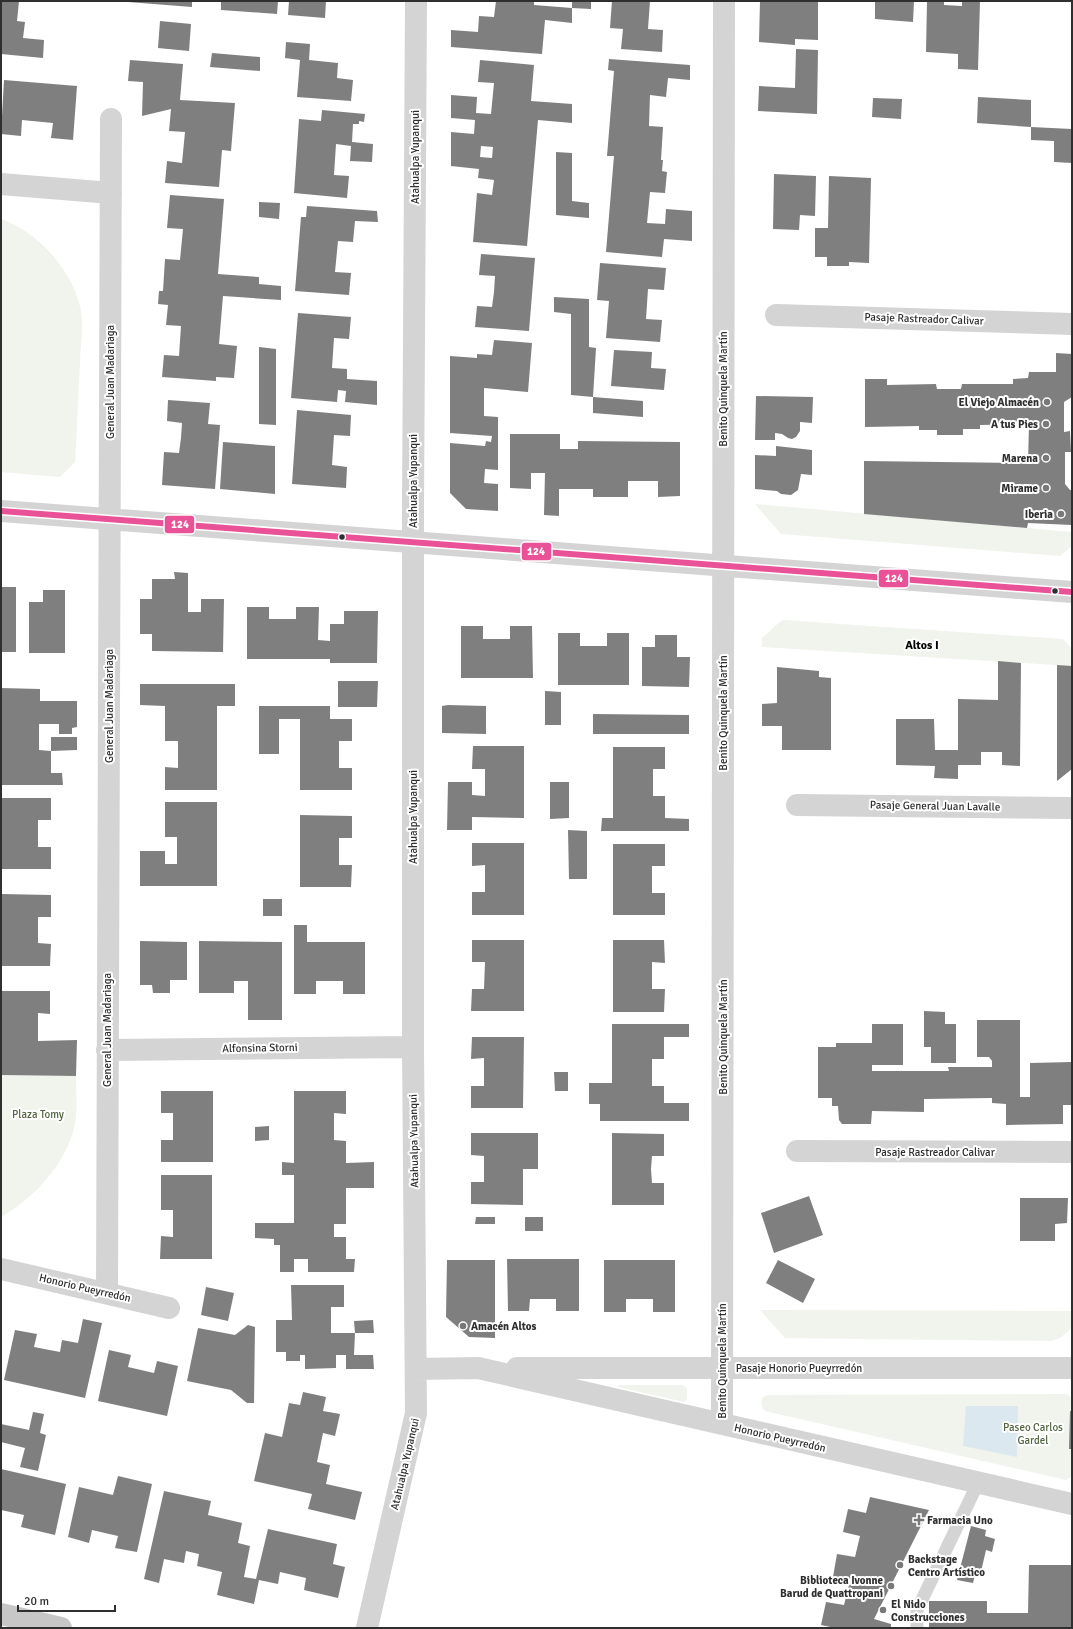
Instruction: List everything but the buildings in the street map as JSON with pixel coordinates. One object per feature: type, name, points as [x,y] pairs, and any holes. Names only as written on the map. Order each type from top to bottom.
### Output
[{"type":"main road","points":[[1,1614],[61,1628]]},
{"type":"street","name":"Atahualpa Yupanqui","points":[[367,1628],[416,1413],[413,1047],[413,542],[416,1]]},
{"type":"street","name":"Benito Quinquela Martín","points":[[722,1424],[724,1]]},
{"type":"street","name":"General Juan Madariaga","points":[[107,1293],[111,119]]},
{"type":"street","points":[[1,184],[111,193]]},
{"type":"street","name":"Pasaje Rastreador Calivar","points":[[776,314],[1072,324]]},
{"type":"street","points":[[1,511],[1072,592]]},
{"type":"street","name":"Pasaje General Juan Lavalle","points":[[797,805],[1072,808]]},
{"type":"street","name":"Alfonsina Storni","points":[[107,1050],[413,1047]]},
{"type":"street","name":"Pasaje Rastreador Calivar","points":[[797,1151],[1072,1152]]},
{"type":"street","name":"Honorio Pueyrredón","points":[[1,1269],[169,1308]]},
{"type":"street","name":"Honorio Pueyrredón","points":[[416,1368],[478,1368],[1072,1504]]},
{"type":"street","name":"Pasaje Honorio Pueyrredón","points":[[478,1368],[1072,1368]]},
{"type":"lane","points":[[917,1628],[917,1610],[978,1482]]},
{"type":"green space","points":[[1,219],[16,225],[43,245],[65,272],[79,302],[82,318],[82,329],[75,462],[60,477],[1,472]]},
{"type":"green space","points":[[755,504],[1072,532],[1072,546],[1060,556],[781,534]]},
{"type":"green space","points":[[782,620],[1063,639],[1072,649],[1072,666],[762,647],[762,638]]},
{"type":"green space","name":"Plaza Tomy","points":[[1,1075],[76,1076],[76,1115],[70,1142],[55,1168],[36,1191],[25,1201],[1,1217]]},
{"type":"green space","points":[[760,1310],[1072,1311],[1072,1328],[1060,1338],[1051,1341],[785,1338]]},
{"type":"green space","points":[[618,1385],[683,1385],[687,1389],[687,1399],[684,1402],[618,1387]]},
{"type":"green space","name":"Paseo Carlos Gardel","points":[[1067,1394],[1072,1398],[1072,1476],[1066,1480],[765,1411],[761,1404],[762,1398],[767,1395]]},
{"type":"shaded area","points":[[966,1406],[1018,1406],[1017,1457],[963,1446]]},
{"type":"transit line","name":"124","points":[[1,511],[1072,592]]},
{"type":"place","name":"El Viejo Almacén","points":[[1047,402]]},
{"type":"place","name":"A tus Pies","points":[[1046,424]]},
{"type":"place","name":"Marena","points":[[1046,458]]},
{"type":"place","name":"Mirame","points":[[1046,488]]},
{"type":"place","name":"Iberia","points":[[1061,514]]},
{"type":"place","name":"Amacén Altos","points":[[463,1326]]},
{"type":"place","name":"Farmacia Uno","points":[[919,1520]]},
{"type":"place","name":"Backstage Centro Artístico","points":[[900,1565]]},
{"type":"place","name":"Biblioteca Ivonne Barud de Quattropani","points":[[891,1586]]},
{"type":"place","name":"El Nido Construcciones","points":[[883,1610]]},
{"type":"district","name":"Altos I","points":[[922,645]]}]
